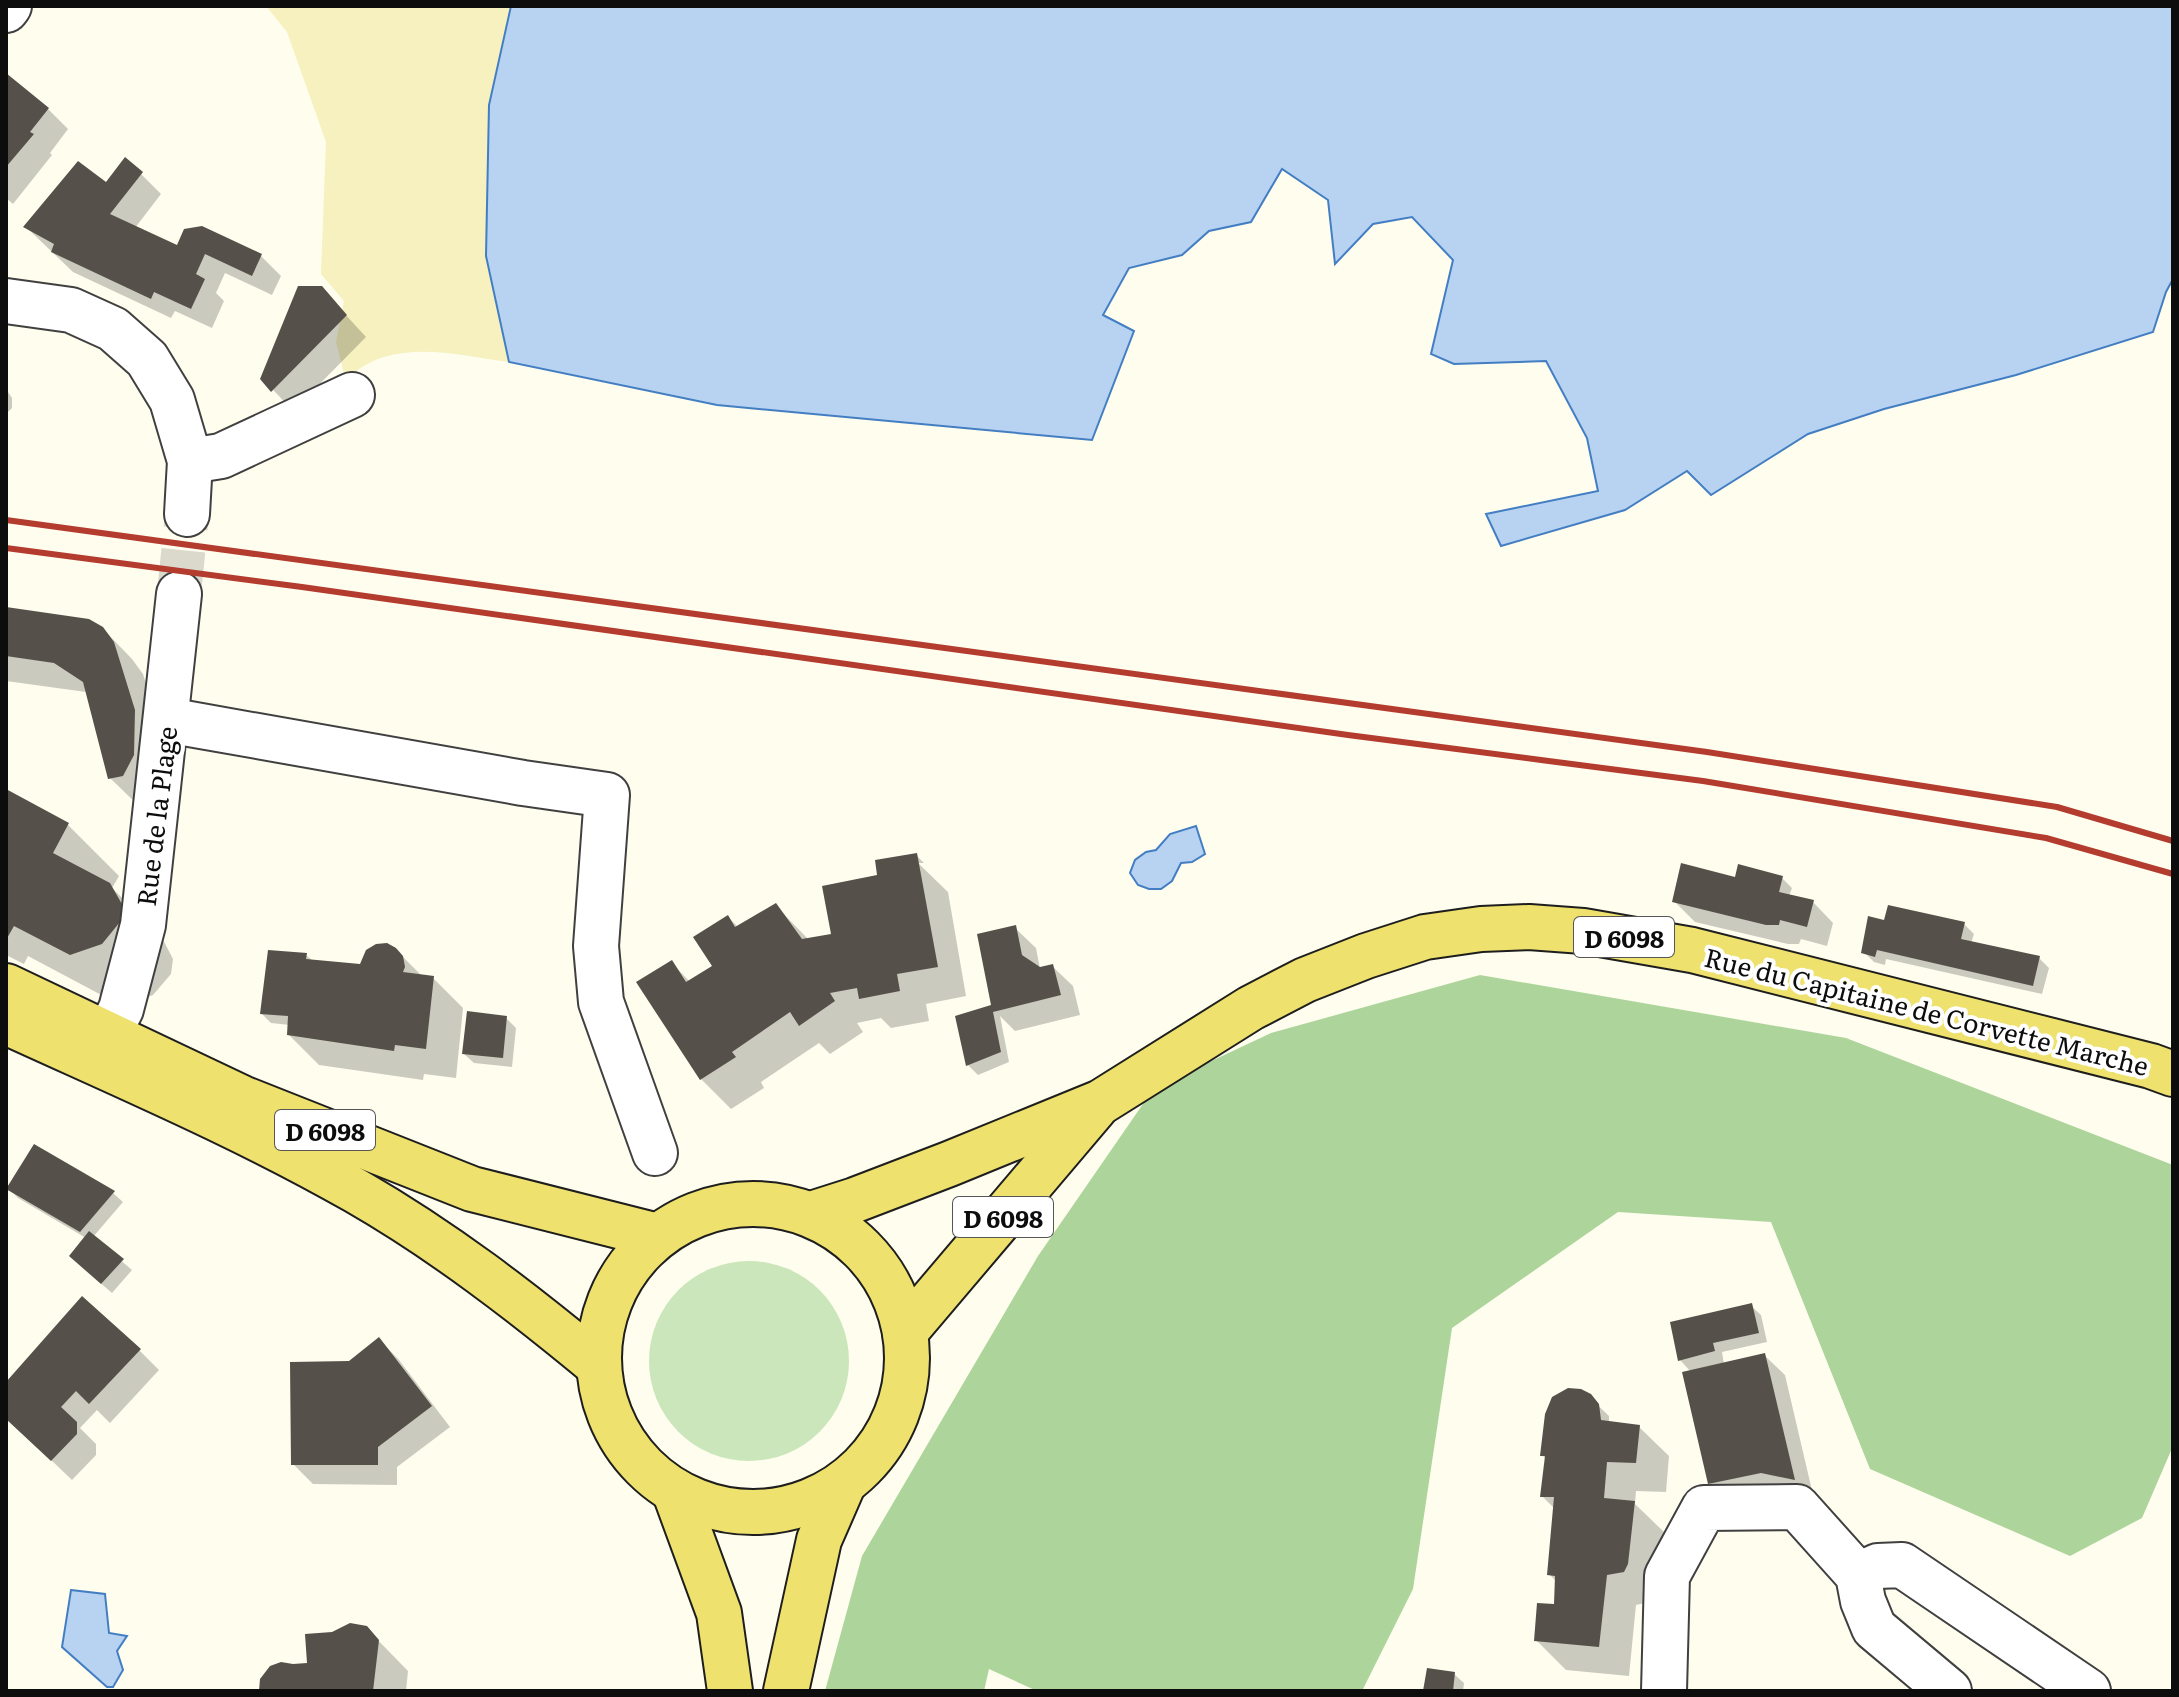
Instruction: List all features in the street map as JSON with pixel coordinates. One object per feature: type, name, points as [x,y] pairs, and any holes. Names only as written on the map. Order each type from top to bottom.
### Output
[{"type":"main road","name":"Rue du Capitaine de Corvette Marche","points":[[811,1214],[949,1164],[1101,1102],[1251,1008],[1305,980],[1425,937],[1481,929],[1529,927],[1583,931],[1692,950],[2173,1074]]},
{"type":"main road","name":"D 6098","points":[[6,986],[242,1098],[472,1189],[658,1236]]},
{"type":"main road","name":"D 6098","points":[[6,1022],[233,1125],[358,1192],[464,1260],[598,1365]]},
{"type":"main road","name":"Rue du Capitaine de Corvette Marche","points":[[905,1332],[1101,1102]]},
{"type":"main road","points":[[736,1204],[779,1205],[811,1214],[835,1227],[860,1246],[890,1286],[905,1332],[907,1375],[896,1417],[875,1455],[843,1485],[812,1502],[778,1512],[742,1514],[707,1507],[675,1493],[635,1460],[609,1415],[598,1365],[601,1328],[613,1294],[631,1262],[658,1236],[695,1214],[736,1204]]},
{"type":"main road","points":[[786,1691],[819,1540],[843,1485]]},
{"type":"main road","points":[[675,1493],[719,1613],[730,1691]]},
{"type":"street","points":[[6,301],[71,310],[113,329],[147,359],[172,400],[190,461],[187,514]]},
{"type":"street","points":[[190,461],[221,456],[352,395]]},
{"type":"street","name":"Rue de la Plage","points":[[109,1033],[121,1009],[143,925],[179,594]]},
{"type":"street","points":[[167,720],[607,795],[596,946],[601,1002],[655,1153]]},
{"type":"street","points":[[1664,1691],[1667,1576],[1704,1508],[1797,1507],[1858,1575],[1863,1601],[1874,1628],[1949,1691]]},
{"type":"street","points":[[1858,1575],[1878,1566],[1902,1565],[2088,1691]]},
{"type":"green space","points":[[1480,975],[1846,1038],[2173,1165],[2173,1446],[2142,1518],[2070,1556],[1870,1469],[1771,1222],[1618,1212],[1452,1328],[1413,1589],[1362,1691],[1037,1691],[989,1669],[984,1691],[825,1691],[862,1556],[1038,1256],[1154,1088],[1271,1033]]},
{"type":"green space","points":[[749,1261],[787,1269],[820,1290],[841,1323],[849,1361],[841,1399],[820,1432],[787,1453],[749,1461],[711,1453],[678,1432],[657,1399],[649,1361],[657,1323],[678,1290],[711,1269]]},
{"type":"sand","points":[[266,6],[511,6],[489,105],[486,256],[509,362],[415,352],[379,359],[345,378],[336,342],[344,301],[321,274],[326,142],[287,32]]},
{"type":"water","points":[[511,6],[2173,6],[2173,279],[2153,332],[2016,375],[1884,409],[1808,434],[1711,495],[1687,471],[1625,510],[1501,546],[1486,514],[1598,491],[1587,438],[1546,361],[1454,364],[1431,354],[1453,260],[1412,217],[1373,224],[1335,264],[1328,200],[1282,169],[1251,222],[1209,231],[1182,255],[1129,268],[1103,315],[1134,331],[1092,440],[717,405],[509,362],[486,256],[489,105]]},
{"type":"water","points":[[1196,826],[1205,854],[1192,862],[1181,863],[1172,881],[1161,889],[1138,885],[1130,873],[1135,860],[1146,852],[1156,850],[1170,834]]},
{"type":"water","points":[[71,1590],[105,1594],[109,1633],[127,1636],[117,1651],[123,1670],[113,1687],[107,1687],[62,1647]]},
{"type":"building","points":[[6,73],[49,108],[30,132],[34,134],[6,167]]},
{"type":"building","points":[[125,157],[143,172],[110,214],[177,245],[184,229],[202,226],[262,254],[252,276],[205,254],[196,274],[205,279],[191,309],[154,292],[151,299],[51,252],[54,244],[23,227],[78,161],[106,182]]},
{"type":"building","points":[[298,286],[322,286],[347,315],[271,392],[260,379]]},
{"type":"building","points":[[6,607],[89,619],[103,627],[114,642],[135,710],[134,755],[123,776],[108,779],[83,682],[54,663],[6,656]]},
{"type":"building","points":[[6,789],[69,823],[53,853],[110,883],[123,906],[120,922],[102,944],[70,955],[14,926],[6,940]]},
{"type":"building","points":[[917,853],[938,967],[897,974],[900,991],[859,999],[857,988],[830,993],[835,1001],[799,1026],[790,1012],[732,1052],[736,1057],[700,1080],[636,982],[672,960],[686,982],[712,966],[693,937],[728,915],[735,927],[776,903],[802,939],[831,934],[822,886],[877,875],[875,860]]},
{"type":"building","points":[[1681,863],[1735,877],[1738,864],[1783,876],[1779,892],[1814,900],[1807,927],[1780,920],[1779,925],[1766,925],[1672,902]]},
{"type":"building","points":[[1888,905],[1965,922],[1961,939],[2040,956],[2033,986],[1877,950],[1875,957],[1861,953],[1868,916],[1884,920]]},
{"type":"building","points":[[1016,925],[1022,955],[1040,967],[1053,964],[1061,995],[993,1012],[1001,1052],[966,1066],[955,1016],[991,1005],[977,934]]},
{"type":"building","points":[[387,943],[403,956],[403,972],[434,976],[426,1049],[395,1045],[394,1051],[287,1035],[288,1016],[260,1014],[268,950],[307,953],[306,959],[360,964],[366,950],[376,944]]},
{"type":"building","points":[[467,1011],[507,1016],[503,1058],[462,1054]]},
{"type":"building","points":[[34,1144],[115,1191],[80,1232],[6,1189]]},
{"type":"building","points":[[89,1231],[124,1259],[101,1284],[69,1256]]},
{"type":"building","points":[[82,1296],[141,1349],[89,1404],[76,1391],[61,1407],[77,1422],[77,1434],[51,1461],[6,1419],[6,1382]]},
{"type":"building","points":[[1752,1303],[1759,1333],[1713,1343],[1715,1351],[1678,1361],[1670,1322]]},
{"type":"building","points":[[379,1337],[432,1406],[378,1447],[378,1465],[291,1465],[290,1362],[349,1361]]},
{"type":"building","points":[[1765,1353],[1795,1480],[1761,1473],[1708,1484],[1682,1372]]},
{"type":"building","points":[[1568,1388],[1591,1394],[1599,1404],[1601,1420],[1640,1425],[1636,1463],[1607,1462],[1604,1498],[1635,1501],[1628,1564],[1624,1572],[1607,1575],[1599,1647],[1534,1641],[1537,1603],[1554,1604],[1555,1576],[1547,1575],[1554,1497],[1540,1497],[1545,1456],[1540,1456],[1545,1414],[1552,1397]]},
{"type":"building","points":[[350,1623],[367,1626],[379,1640],[373,1691],[259,1691],[260,1679],[270,1666],[281,1662],[307,1663],[305,1634],[332,1632]]},
{"type":"building","points":[[1427,1668],[1455,1672],[1453,1691],[1423,1691]]},
{"type":"tunnel","points":[[179,594],[187,514]]},
{"type":"railway","points":[[6,520],[1707,752],[2057,807],[2173,841]]},
{"type":"railway","points":[[6,548],[1348,735],[1703,781],[2046,838],[2173,874]]}]
